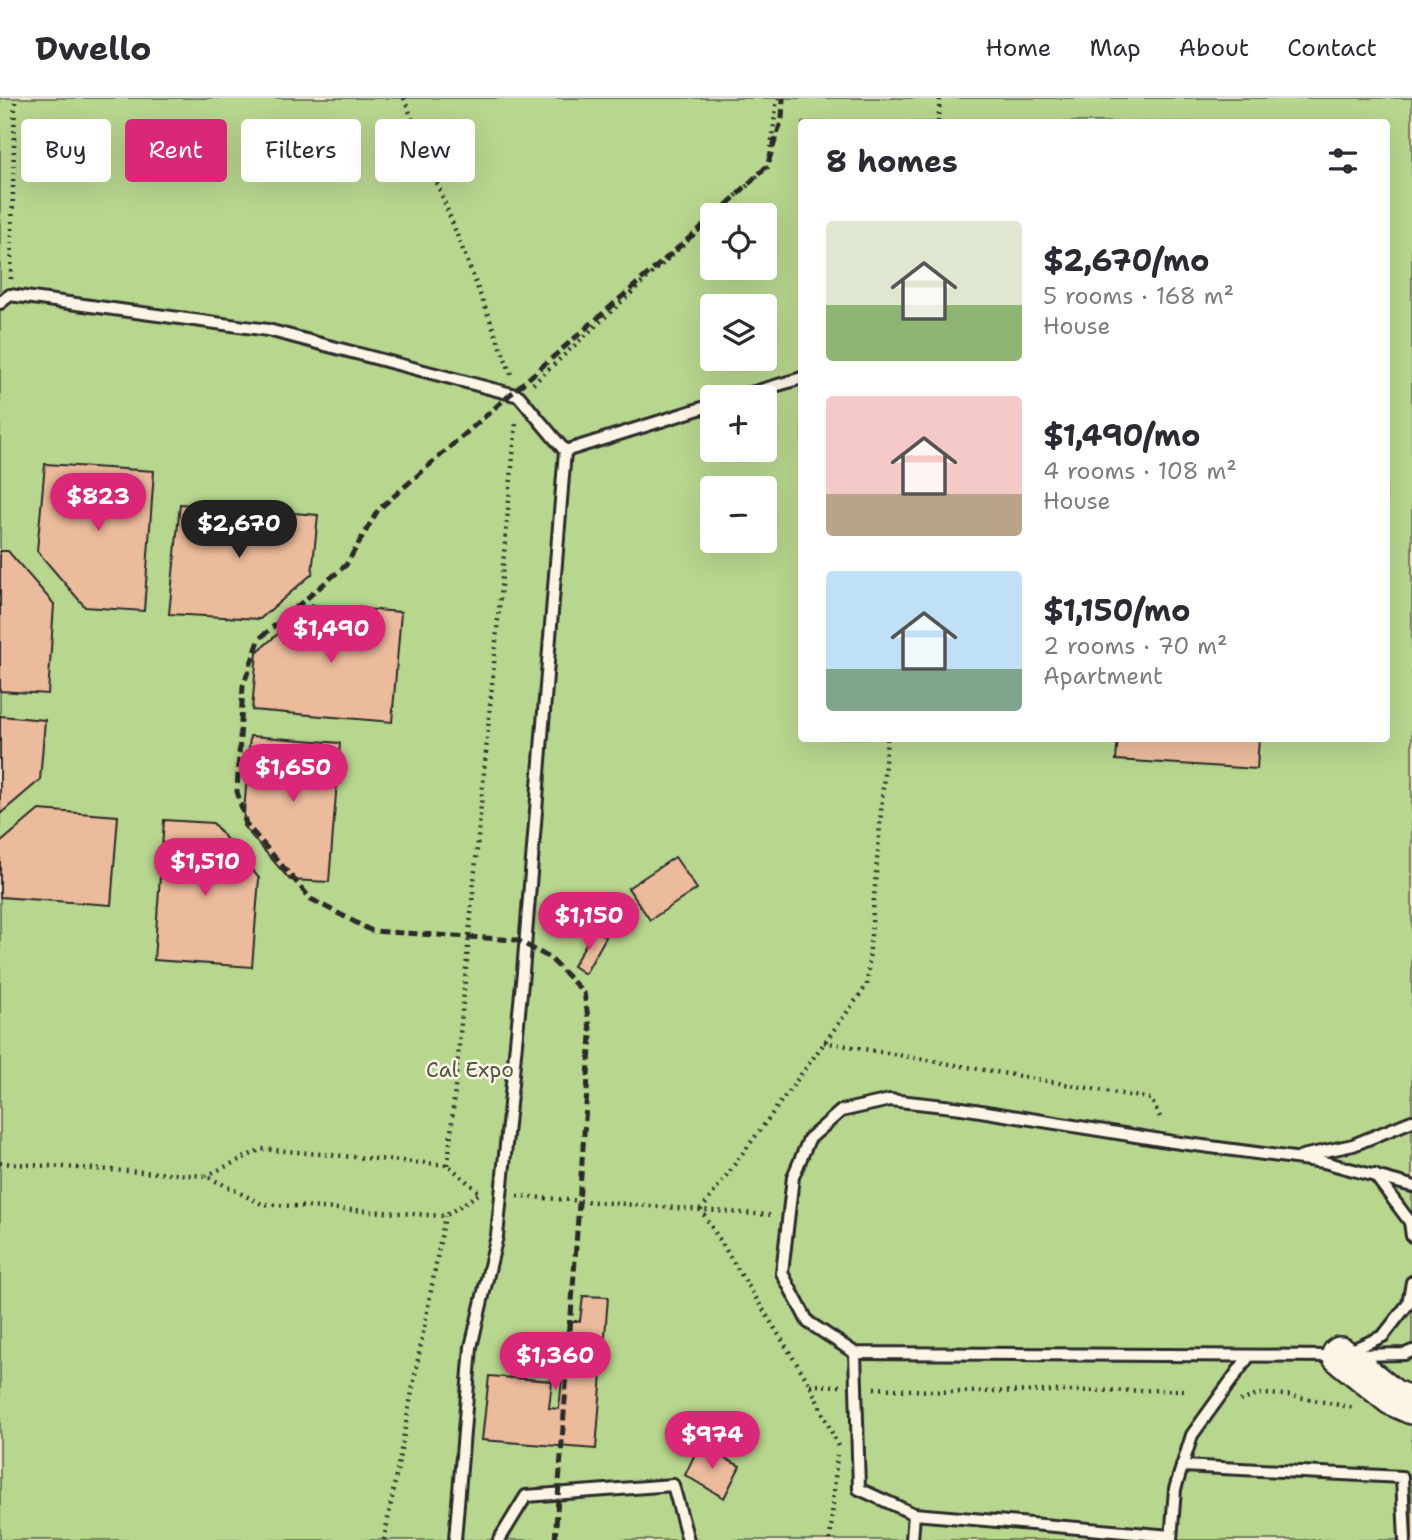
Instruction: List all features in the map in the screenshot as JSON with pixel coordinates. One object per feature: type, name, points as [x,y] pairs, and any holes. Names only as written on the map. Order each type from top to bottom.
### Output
[{"type":"main road","points":[[1340,1355],[1392,1397],[1412,1406]]},
{"type":"lane","points":[[0,303],[10,295],[268,330],[519,396],[565,451],[523,972],[498,1223],[471,1348],[455,1540]]},
{"type":"lane","points":[[777,385],[798,379]]},
{"type":"lane","points":[[565,451],[700,409]]},
{"type":"lane","points":[[1412,1186],[1324,1162],[1173,1142],[962,1108],[890,1100],[841,1111],[809,1139],[793,1177],[782,1273],[808,1322],[855,1353],[1249,1356],[1405,1354],[1412,1351]]},
{"type":"lane","points":[[1293,1158],[1353,1145],[1412,1121]]},
{"type":"lane","points":[[1375,1175],[1410,1222],[1412,1236]]},
{"type":"lane","points":[[1340,1355],[1383,1336],[1408,1304],[1412,1282]]},
{"type":"lane","points":[[855,1353],[859,1489],[914,1514],[1171,1538],[1175,1489],[1192,1435],[1249,1356]]},
{"type":"lane","points":[[1182,1466],[1402,1478],[1405,1540]]},
{"type":"lane","points":[[499,1540],[526,1496],[673,1485],[688,1540]]},
{"type":"lane","points":[[912,1540],[914,1514]]},
{"type":"path","points":[[10,295],[15,98]]},
{"type":"path","points":[[404,98],[519,396],[448,1165]]},
{"type":"path","points":[[729,203],[769,166],[778,98]]},
{"type":"path","points":[[938,119],[940,98]]},
{"type":"path","points":[[519,396],[700,230]]},
{"type":"path","points":[[701,1210],[867,985],[887,742]]},
{"type":"path","points":[[824,1042],[1151,1099],[1173,1142]]},
{"type":"path","points":[[0,1163],[206,1176],[262,1204],[445,1216],[480,1193],[448,1165],[262,1149],[206,1176]]},
{"type":"path","points":[[548,1198],[789,1217]]},
{"type":"path","points":[[701,1210],[810,1385],[838,1446],[830,1540]]},
{"type":"path","points":[[384,1540],[445,1216]]},
{"type":"path","points":[[810,1385],[950,1392],[1185,1390]]},
{"type":"path","points":[[1229,1405],[1260,1394],[1288,1395],[1363,1410]]},
{"type":"green space","name":"Cal Expo","points":[[0,98],[1412,98],[1412,1540],[0,1540]]},
{"type":"building","points":[[45,464],[154,471],[144,611],[85,607],[37,551]]},
{"type":"building","points":[[180,504],[318,515],[312,574],[260,619],[169,614]]},
{"type":"building","points":[[0,551],[8,551],[54,604],[48,694],[0,691]]},
{"type":"building","points":[[311,605],[401,612],[392,722],[252,710],[257,652]]},
{"type":"building","points":[[0,716],[45,720],[40,780],[0,814]]},
{"type":"building","points":[[250,736],[340,743],[329,882],[290,880],[243,826]]},
{"type":"building","points":[[1118,742],[1259,742],[1257,769],[1116,760]]},
{"type":"building","points":[[39,810],[118,816],[111,905],[0,897],[0,843]]},
{"type":"building","points":[[164,820],[213,823],[259,878],[252,967],[154,960]]},
{"type":"building","points":[[675,857],[697,889],[650,920],[628,888]]},
{"type":"building","points":[[594,930],[606,937],[585,974],[573,966]]},
{"type":"building","points":[[583,1296],[608,1297],[596,1449],[482,1440],[489,1376],[552,1381],[549,1408],[559,1409],[568,1321],[580,1321]]},
{"type":"building","points":[[699,1445],[740,1466],[724,1498],[685,1475]]},
{"type":"railway","points":[[728,203],[767,166],[782,119],[783,98]]},
{"type":"railway","points":[[555,1540],[591,1035],[584,993],[550,958],[517,940],[372,931],[311,899],[246,824],[237,791],[243,686],[260,638],[346,565],[378,510],[700,228]]}]
